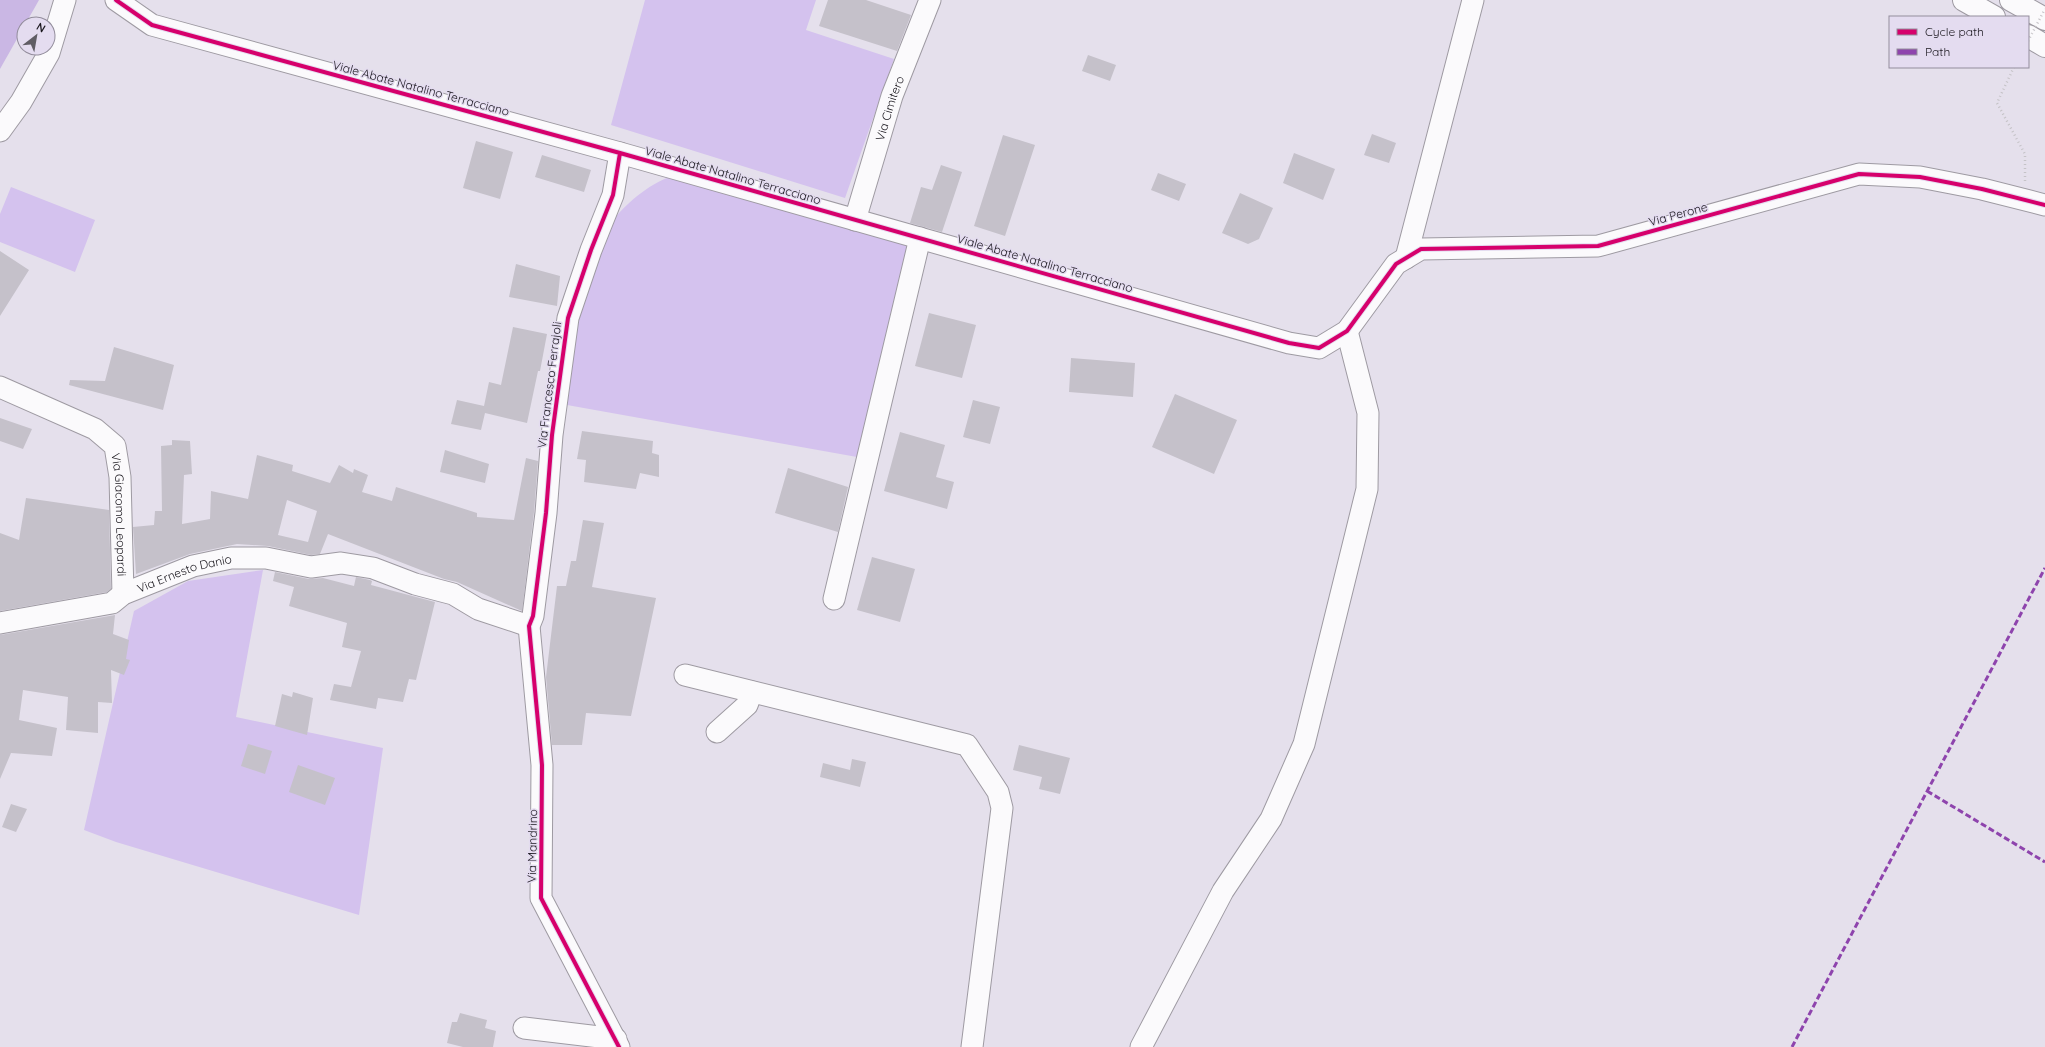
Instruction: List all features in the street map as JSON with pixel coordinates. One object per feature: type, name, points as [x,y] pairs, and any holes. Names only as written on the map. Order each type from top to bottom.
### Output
[{"type":"highway","points":[[1964,0],[1992,16]]},
{"type":"highway","points":[[2011,0],[2045,19]]},
{"type":"highway","points":[[2029,37],[2045,46]]},
{"type":"street","points":[[0,131],[21,102],[49,53],[65,0]]},
{"type":"street","name":"Viale Abate Natalino Terracciano","points":[[116,0],[152,25],[620,153],[1289,343],[1319,348],[1347,331]]},
{"type":"street","name":"Via Cimitero","points":[[855,220],[892,96],[930,0]]},
{"type":"street","points":[[1406,258],[1473,0]]},
{"type":"street","name":"Via Francesco Ferrajoli","points":[[529,626],[534,608],[546,513],[552,435],[568,318],[591,250],[613,195],[620,153]]},
{"type":"street","name":"Via Perone","points":[[1347,331],[1396,264],[1421,249],[1598,246],[1859,174],[1920,177],[2045,205]]},
{"type":"street","points":[[834,600],[920,238]]},
{"type":"street","points":[[1141,1047],[1223,891],[1271,818],[1304,744],[1367,489],[1368,413],[1347,331]]},
{"type":"street","name":"Via Giacomo Leopardi","points":[[0,387],[95,429],[115,446],[120,477],[123,594]]},
{"type":"street","name":"Via Ernesto Danio","points":[[0,623],[112,603],[123,594],[193,566],[231,558],[266,558],[311,567],[341,563],[373,568],[415,584],[453,594],[478,609],[529,626]]},
{"type":"street","name":"Via Mandrino","points":[[529,626],[542,765],[541,898],[617,1043]]},
{"type":"street","points":[[685,675],[967,744],[998,792],[1002,808],[972,1047]]},
{"type":"street","points":[[717,732],[747,705],[752,692]]},
{"type":"street","points":[[524,1028],[617,1043]]},
{"type":"path","points":[[2029,39],[2045,9]]},
{"type":"path","points":[[2014,68],[1997,103],[2025,154],[2024,200]]},
{"type":"shaded area","points":[[0,0],[39,0],[30,16],[16,16],[16,41],[0,69]]},
{"type":"shaded area","points":[[645,0],[816,0],[806,30],[894,59],[845,198],[611,125]]},
{"type":"shaded area","points":[[672,176],[909,245],[857,457],[567,405],[574,321],[609,225],[637,196],[654,184]]},
{"type":"shaded area","points":[[11,187],[95,220],[75,272],[0,242],[0,214]]},
{"type":"shaded area","points":[[263,570],[236,717],[383,748],[359,915],[116,842],[84,830],[134,611],[188,581]]},
{"type":"building","points":[[828,0],[866,0],[911,15],[897,51],[819,26]]},
{"type":"building","points":[[1088,55],[1116,65],[1110,81],[1082,71]]},
{"type":"building","points":[[1372,134],[1396,143],[1389,163],[1364,155]]},
{"type":"building","points":[[1003,135],[1035,145],[1005,236],[974,226]]},
{"type":"building","points":[[476,141],[513,152],[500,199],[463,188]]},
{"type":"building","points":[[1294,153],[1335,169],[1323,200],[1283,183]]},
{"type":"building","points":[[542,155],[591,170],[584,192],[535,177]]},
{"type":"building","points":[[941,165],[962,172],[942,232],[910,223],[921,187],[932,190]]},
{"type":"building","points":[[1158,173],[1186,184],[1179,201],[1151,190]]},
{"type":"building","points":[[1240,193],[1273,208],[1259,239],[1248,244],[1222,233]]},
{"type":"building","points":[[0,251],[29,270],[0,316]]},
{"type":"building","points":[[516,264],[560,276],[557,306],[509,297]]},
{"type":"building","points":[[929,313],[976,325],[962,378],[915,366]]},
{"type":"building","points":[[513,327],[547,334],[540,371],[538,371],[527,423],[485,413],[481,430],[451,424],[457,400],[484,406],[489,382],[501,385]]},
{"type":"building","points":[[114,347],[174,365],[163,410],[69,385],[70,380],[105,381]]},
{"type":"building","points":[[1071,358],[1135,363],[1133,397],[1069,392]]},
{"type":"building","points":[[1175,394],[1237,420],[1214,474],[1152,447]]},
{"type":"building","points":[[973,400],[1000,407],[990,444],[963,437]]},
{"type":"building","points":[[0,418],[32,429],[23,449],[0,441]]},
{"type":"building","points":[[582,431],[653,441],[652,453],[659,455],[659,477],[640,473],[636,489],[584,482],[586,460],[577,459]]},
{"type":"building","points":[[900,432],[945,445],[936,477],[954,482],[947,509],[884,491]]},
{"type":"building","points":[[172,440],[190,441],[192,474],[184,475],[182,524],[210,519],[211,491],[248,499],[257,455],[293,465],[292,471],[330,483],[339,465],[353,473],[354,469],[368,475],[362,492],[392,501],[396,487],[477,513],[477,517],[514,520],[526,458],[538,461],[534,512],[522,611],[457,582],[444,579],[328,534],[320,554],[311,555],[268,546],[237,544],[190,554],[136,574],[133,527],[154,525],[155,511],[162,511],[161,446],[172,445]],"holes":[[[287,500],[317,511],[308,542],[278,535]]]},
{"type":"building","points":[[445,450],[489,464],[485,483],[440,472]]},
{"type":"building","points":[[788,468],[848,487],[838,532],[775,513]]},
{"type":"building","points":[[26,498],[109,510],[111,589],[107,592],[0,611],[0,533],[19,540]]},
{"type":"building","points":[[583,520],[604,523],[592,587],[656,598],[631,716],[586,713],[582,745],[552,745],[546,677],[557,586],[566,586],[571,561],[576,561]]},
{"type":"building","points":[[872,557],[915,569],[900,622],[857,610]]},
{"type":"building","points":[[275,572],[309,579],[323,578],[354,586],[356,577],[372,581],[371,585],[435,602],[416,680],[409,679],[403,702],[378,698],[376,709],[330,700],[334,684],[351,687],[361,651],[342,647],[347,623],[289,606],[294,587],[273,581]]},
{"type":"building","points":[[115,615],[113,634],[129,640],[126,659],[130,660],[124,675],[111,670],[112,703],[98,702],[98,733],[66,730],[68,697],[23,690],[19,720],[57,728],[52,756],[11,753],[0,779],[0,635]]},
{"type":"building","points":[[293,692],[313,698],[307,735],[275,726],[282,694],[292,697]]},
{"type":"building","points":[[248,744],[272,751],[265,774],[241,766]]},
{"type":"building","points":[[1019,745],[1070,758],[1060,794],[1039,789],[1042,777],[1013,770]]},
{"type":"building","points":[[852,759],[866,762],[860,787],[820,777],[823,763],[850,770]]},
{"type":"building","points":[[298,765],[335,778],[325,805],[289,792]]},
{"type":"building","points":[[11,804],[27,809],[16,832],[2,827]]},
{"type":"building","points":[[460,1013],[487,1020],[485,1028],[496,1031],[493,1047],[463,1047],[447,1043],[452,1022],[457,1022]]},
{"type":"marked path","points":[[1792,1047],[2045,568]]},
{"type":"marked path","points":[[1927,791],[2045,862]]},
{"type":"cycle path","points":[[116,0],[152,25],[620,153],[1289,343],[1319,348],[1347,331],[1396,264],[1421,249],[1598,246],[1859,174],[1920,177],[1982,189],[2045,205]]},
{"type":"cycle path","points":[[619,1047],[541,898],[542,765],[529,626],[533,616],[546,513],[552,435],[568,318],[591,250],[613,195],[620,153]]}]
